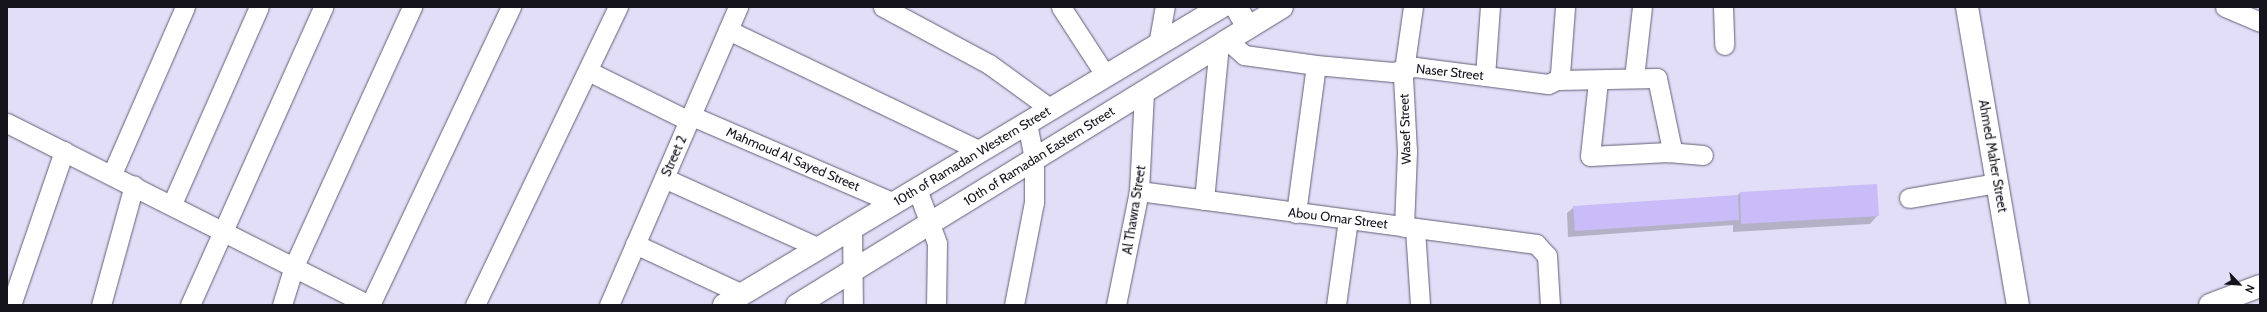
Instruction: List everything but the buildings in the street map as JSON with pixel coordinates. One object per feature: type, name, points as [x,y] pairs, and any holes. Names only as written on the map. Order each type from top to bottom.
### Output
[{"type":"street","points":[[112,174],[185,7]]},
{"type":"street","points":[[172,204],[259,7]]},
{"type":"street","points":[[190,305],[222,229],[323,7]]},
{"type":"street","points":[[282,305],[294,266],[412,7]]},
{"type":"street","points":[[9,128],[64,151],[112,174],[370,305],[511,7]]},
{"type":"street","points":[[475,305],[618,7]]},
{"type":"street","name":"Street 2","points":[[609,305],[691,119],[738,7]]},
{"type":"street","points":[[883,7],[989,64],[1050,109]]},
{"type":"street","points":[[1061,7],[1100,80],[1108,113]]},
{"type":"street","points":[[1158,45],[1165,7]]},
{"type":"street","name":"10th of Ramadan Western Street","points":[[724,305],[1221,7]]},
{"type":"street","points":[[1236,7],[1248,27]]},
{"type":"street","name":"10th of Ramadan Eastern Street","points":[[798,305],[1282,7]]},
{"type":"street","name":"Wasef Street","points":[[1413,7],[1404,70],[1409,228],[1420,305]]},
{"type":"street","points":[[1485,76],[1490,7]]},
{"type":"street","points":[[1557,80],[1565,7]]},
{"type":"street","points":[[1634,78],[1642,7]]},
{"type":"street","points":[[1723,7],[1724,45]]},
{"type":"street","name":"Ahmed Maher Street","points":[[1967,7],[2018,305]]},
{"type":"street","points":[[2225,7],[2256,16]]},
{"type":"street","points":[[728,30],[981,151]]},
{"type":"street","points":[[1204,200],[1223,42]]},
{"type":"street","name":"Naser Street","points":[[1223,42],[1244,55],[1316,65],[1393,72],[1415,67],[1548,84],[1557,80],[1598,81],[1653,76],[1658,80],[1671,145],[1668,152]]},
{"type":"street","points":[[1296,213],[1316,65]]},
{"type":"street","name":"Mahmoud Al Sayed Street","points":[[588,71],[691,119],[894,203]]},
{"type":"street","points":[[1598,81],[1590,156],[1668,152],[1703,155]]},
{"type":"street","name":"Al Thawra Street","points":[[1116,305],[1140,191],[1144,91]]},
{"type":"street","points":[[1014,305],[1032,222],[1034,159],[1027,123]]},
{"type":"street","points":[[11,305],[64,151]]},
{"type":"street","points":[[664,178],[819,248]]},
{"type":"street","points":[[1909,198],[1997,183]]},
{"type":"street","points":[[101,305],[134,185]]},
{"type":"street","points":[[917,189],[931,222],[939,259],[936,305]]},
{"type":"street","name":"Abou Omar Street","points":[[1140,191],[1536,244],[1547,256],[1550,305]]},
{"type":"street","points":[[1336,305],[1348,220]]},
{"type":"street","points":[[852,228],[855,270],[853,305]]},
{"type":"street","points":[[636,244],[742,294]]},
{"type":"street","points":[[2210,305],[2260,286]]}]
